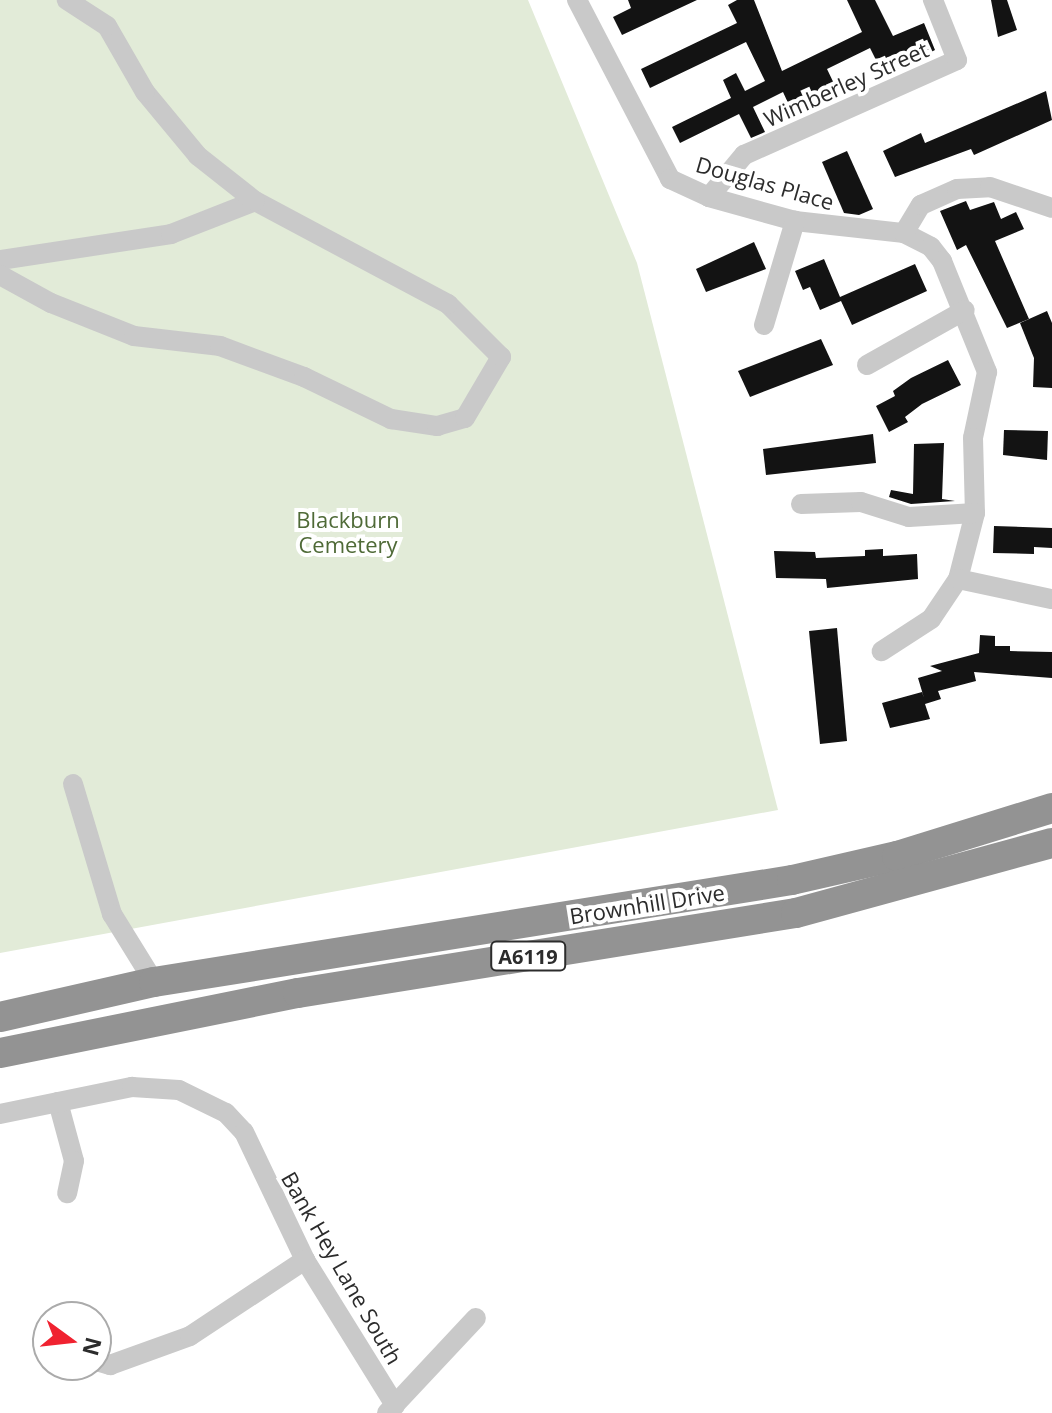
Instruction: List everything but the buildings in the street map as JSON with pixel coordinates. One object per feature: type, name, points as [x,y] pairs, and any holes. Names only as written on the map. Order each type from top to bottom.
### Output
[{"type":"highway","name":"Brownhill Drive","points":[[0,1017],[154,982],[792,880],[897,856],[1052,808]]},
{"type":"highway","name":"Brownhill Drive","points":[[0,1053],[298,993],[796,913],[1052,843]]},
{"type":"street","points":[[0,275],[51,303],[134,336],[220,346],[304,377],[391,419],[437,426],[465,418],[501,357],[448,304],[255,201],[198,156],[145,92],[107,26],[67,0]]},
{"type":"street","name":"Douglas Place","points":[[577,0],[670,179],[709,197],[795,221],[904,233]]},
{"type":"street","name":"Wimberley Street","points":[[709,197],[744,155],[957,60],[933,0]]},
{"type":"street","points":[[882,651],[931,619],[958,579],[975,513],[973,438],[987,372],[965,310],[942,261],[931,247],[904,233],[921,205],[957,189],[990,187],[1052,208]]},
{"type":"street","points":[[0,260],[171,234],[255,201]]},
{"type":"street","points":[[764,325],[795,221]]},
{"type":"street","points":[[867,365],[965,310]]},
{"type":"street","points":[[801,504],[861,502],[909,517],[975,513]]},
{"type":"street","points":[[958,579],[1051,599]]},
{"type":"street","points":[[73,784],[112,914],[154,982]]},
{"type":"street","name":"Bank Hey Lane South","points":[[58,1102],[132,1087],[179,1090],[226,1113],[244,1132],[305,1260],[391,1409],[476,1318]]},
{"type":"street","points":[[0,1114],[58,1102],[74,1161],[67,1193]]},
{"type":"street","points":[[74,1161],[95,1167]]},
{"type":"street","points":[[112,1364],[190,1336],[305,1260]]},
{"type":"green space","name":"Blackburn Cemetery","points":[[0,0],[528,0],[637,263],[778,810],[0,953]]}]
